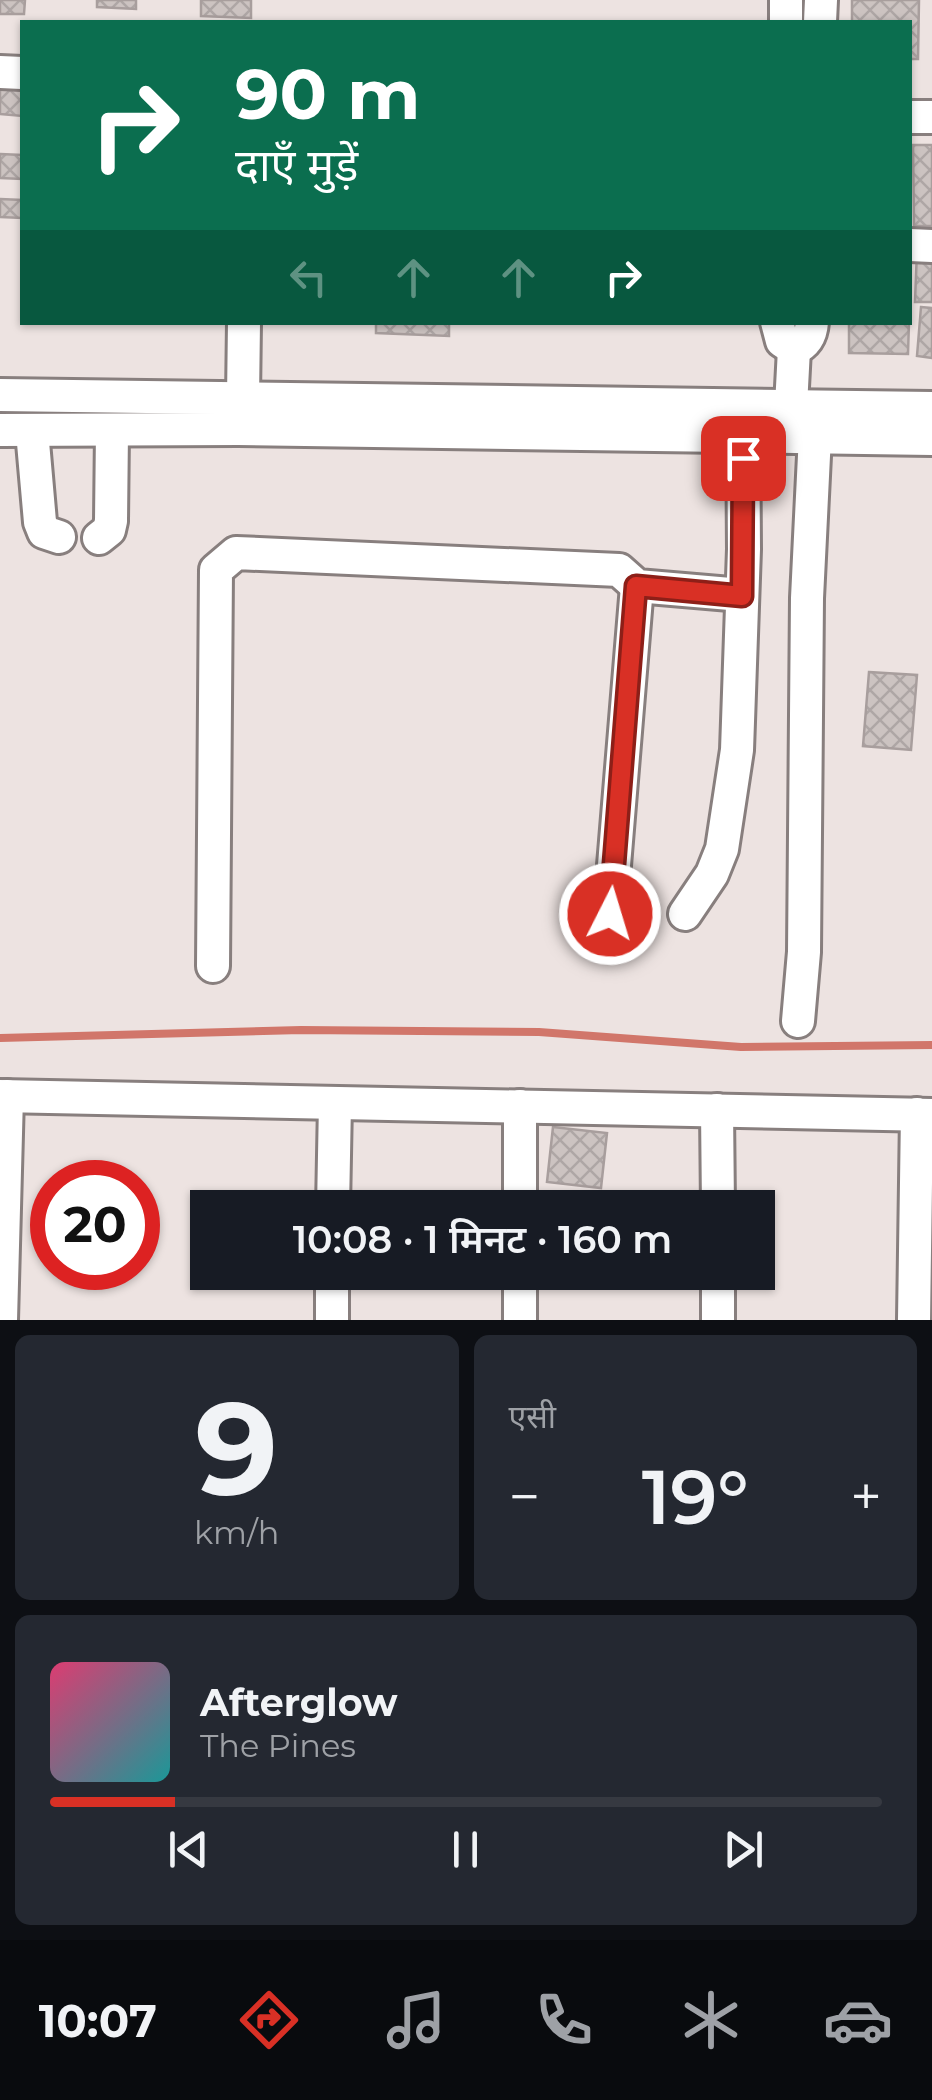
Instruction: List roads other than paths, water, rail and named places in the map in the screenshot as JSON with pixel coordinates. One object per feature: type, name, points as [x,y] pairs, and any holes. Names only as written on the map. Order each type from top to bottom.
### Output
[{"type":"street","points":[[243,398],[244,325]]},
{"type":"street","points":[[795,331],[803,421],[807,598],[804,952],[798,1021]]},
{"type":"street","points":[[0,395],[243,398],[803,421],[932,408]]},
{"type":"street","points":[[59,537],[44,532],[16,430],[743,420]]},
{"type":"street","points":[[684,914],[712,874],[722,849],[737,750],[743,420]]},
{"type":"street","points":[[803,421],[932,439]]},
{"type":"street","points":[[99,538],[109,530],[111,521],[112,430]]},
{"type":"street","points":[[213,966],[216,570],[236,554],[620,570],[636,586],[742,596]]},
{"type":"street","points":[[610,914],[636,586]]},
{"type":"street","points":[[1,1320],[3,1096],[925,1114],[914,1320]]},
{"type":"street","points":[[334,1190],[335,1102]]},
{"type":"street","points":[[520,1106],[520,1190]]},
{"type":"street","points":[[717,1110],[718,1190]]},
{"type":"street","points":[[332,1290],[332,1320]]},
{"type":"street","points":[[520,1290],[520,1320]]},
{"type":"street","points":[[718,1290],[718,1320]]},
{"type":"waterway","points":[[0,1038],[301,1030],[539,1032],[741,1047],[932,1045]]}]
